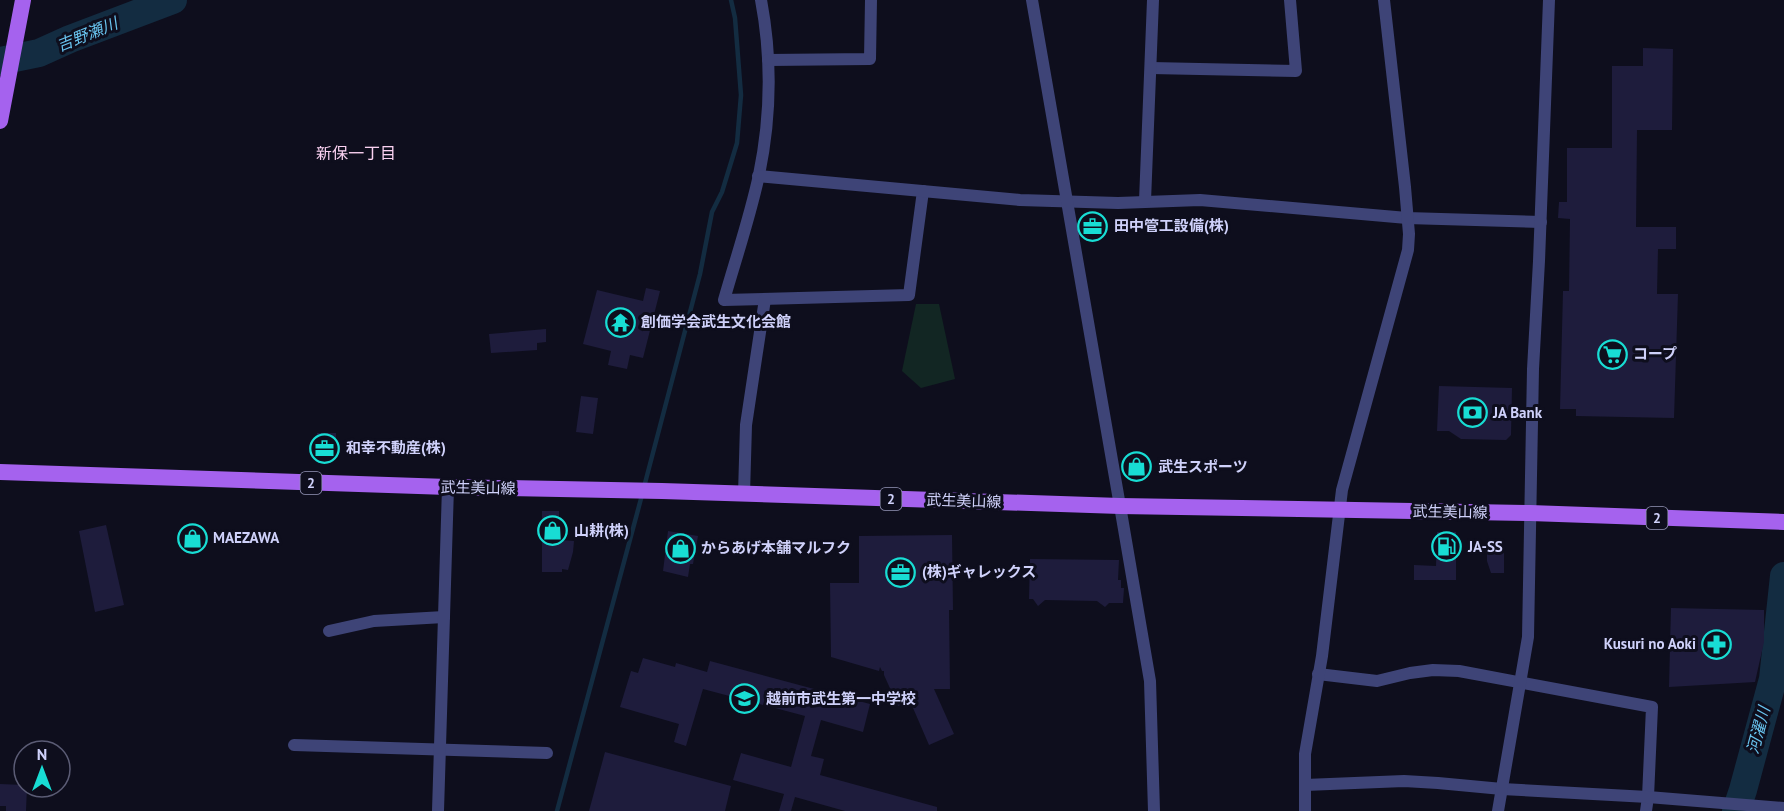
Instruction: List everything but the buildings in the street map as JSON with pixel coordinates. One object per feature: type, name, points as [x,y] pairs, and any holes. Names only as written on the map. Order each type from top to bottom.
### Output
[{"type":"main road","points":[[0,121],[22,8]]},
{"type":"main road","name":"武生美山線","points":[[0,472],[1120,506],[1530,513],[1784,522]]},
{"type":"street","points":[[761,0],[766,26],[768,60],[769,102],[765,136],[758,176],[724,300],[909,295],[923,191]]},
{"type":"street","points":[[768,60],[870,58],[871,0]]},
{"type":"street","points":[[1032,0],[1150,681],[1154,811]]},
{"type":"street","points":[[1145,201],[1153,0]]},
{"type":"street","points":[[1151,68],[1296,72],[1290,0]]},
{"type":"street","points":[[1305,811],[1305,754],[1322,656],[1342,490],[1408,250],[1407,218],[1384,0]]},
{"type":"street","points":[[1497,811],[1528,637],[1533,369],[1549,0]]},
{"type":"street","points":[[758,176],[1020,200],[1230,201],[1407,218],[1541,222]]},
{"type":"street","points":[[744,494],[746,424],[765,299]]},
{"type":"street","points":[[438,811],[448,487]]},
{"type":"street","points":[[329,631],[374,621],[444,617]]},
{"type":"street","points":[[1318,674],[1377,681],[1432,670],[1460,671],[1652,707],[1646,811]]},
{"type":"street","points":[[294,745],[547,753]]},
{"type":"street","points":[[1305,785],[1404,781],[1784,808]]},
{"type":"green space","points":[[916,304],[939,304],[955,379],[921,388],[902,371]]},
{"type":"waterway","name":"吉野瀬川","points":[[0,61],[39,53],[173,0]]},
{"type":"waterway","points":[[644,487],[700,274],[712,212],[722,192],[737,143],[741,95],[735,18],[731,0]]},
{"type":"waterway","points":[[557,811],[642,495]]},
{"type":"waterway","name":"河濯川","points":[[1736,811],[1773,679],[1784,576]]},
{"type":"place","name":"田中管工設備(株)","points":[[1093,226]]},
{"type":"place","name":"創価学会武生文化会館","points":[[620,322]]},
{"type":"place","name":"コープ","points":[[1612,354]]},
{"type":"place","name":"JA Bank","points":[[1472,413]]},
{"type":"place","name":"和幸不動産(株)","points":[[325,448]]},
{"type":"place","name":"武生スポーツ","points":[[1137,467]]},
{"type":"place","name":"山耕(株)","points":[[553,531]]},
{"type":"place","name":"MAEZAWA","points":[[192,538]]},
{"type":"place","name":"JA-SS","points":[[1447,547]]},
{"type":"place","name":"からあげ本舗マルフク","points":[[680,548]]},
{"type":"place","name":"(株)ギャレックス","points":[[901,572]]},
{"type":"place","name":"Kusuri no Aoki","points":[[1717,644]]},
{"type":"place","name":"越前市武生第一中学校","points":[[745,699]]},
{"type":"district","name":"新保一丁目","points":[[356,153]]}]
